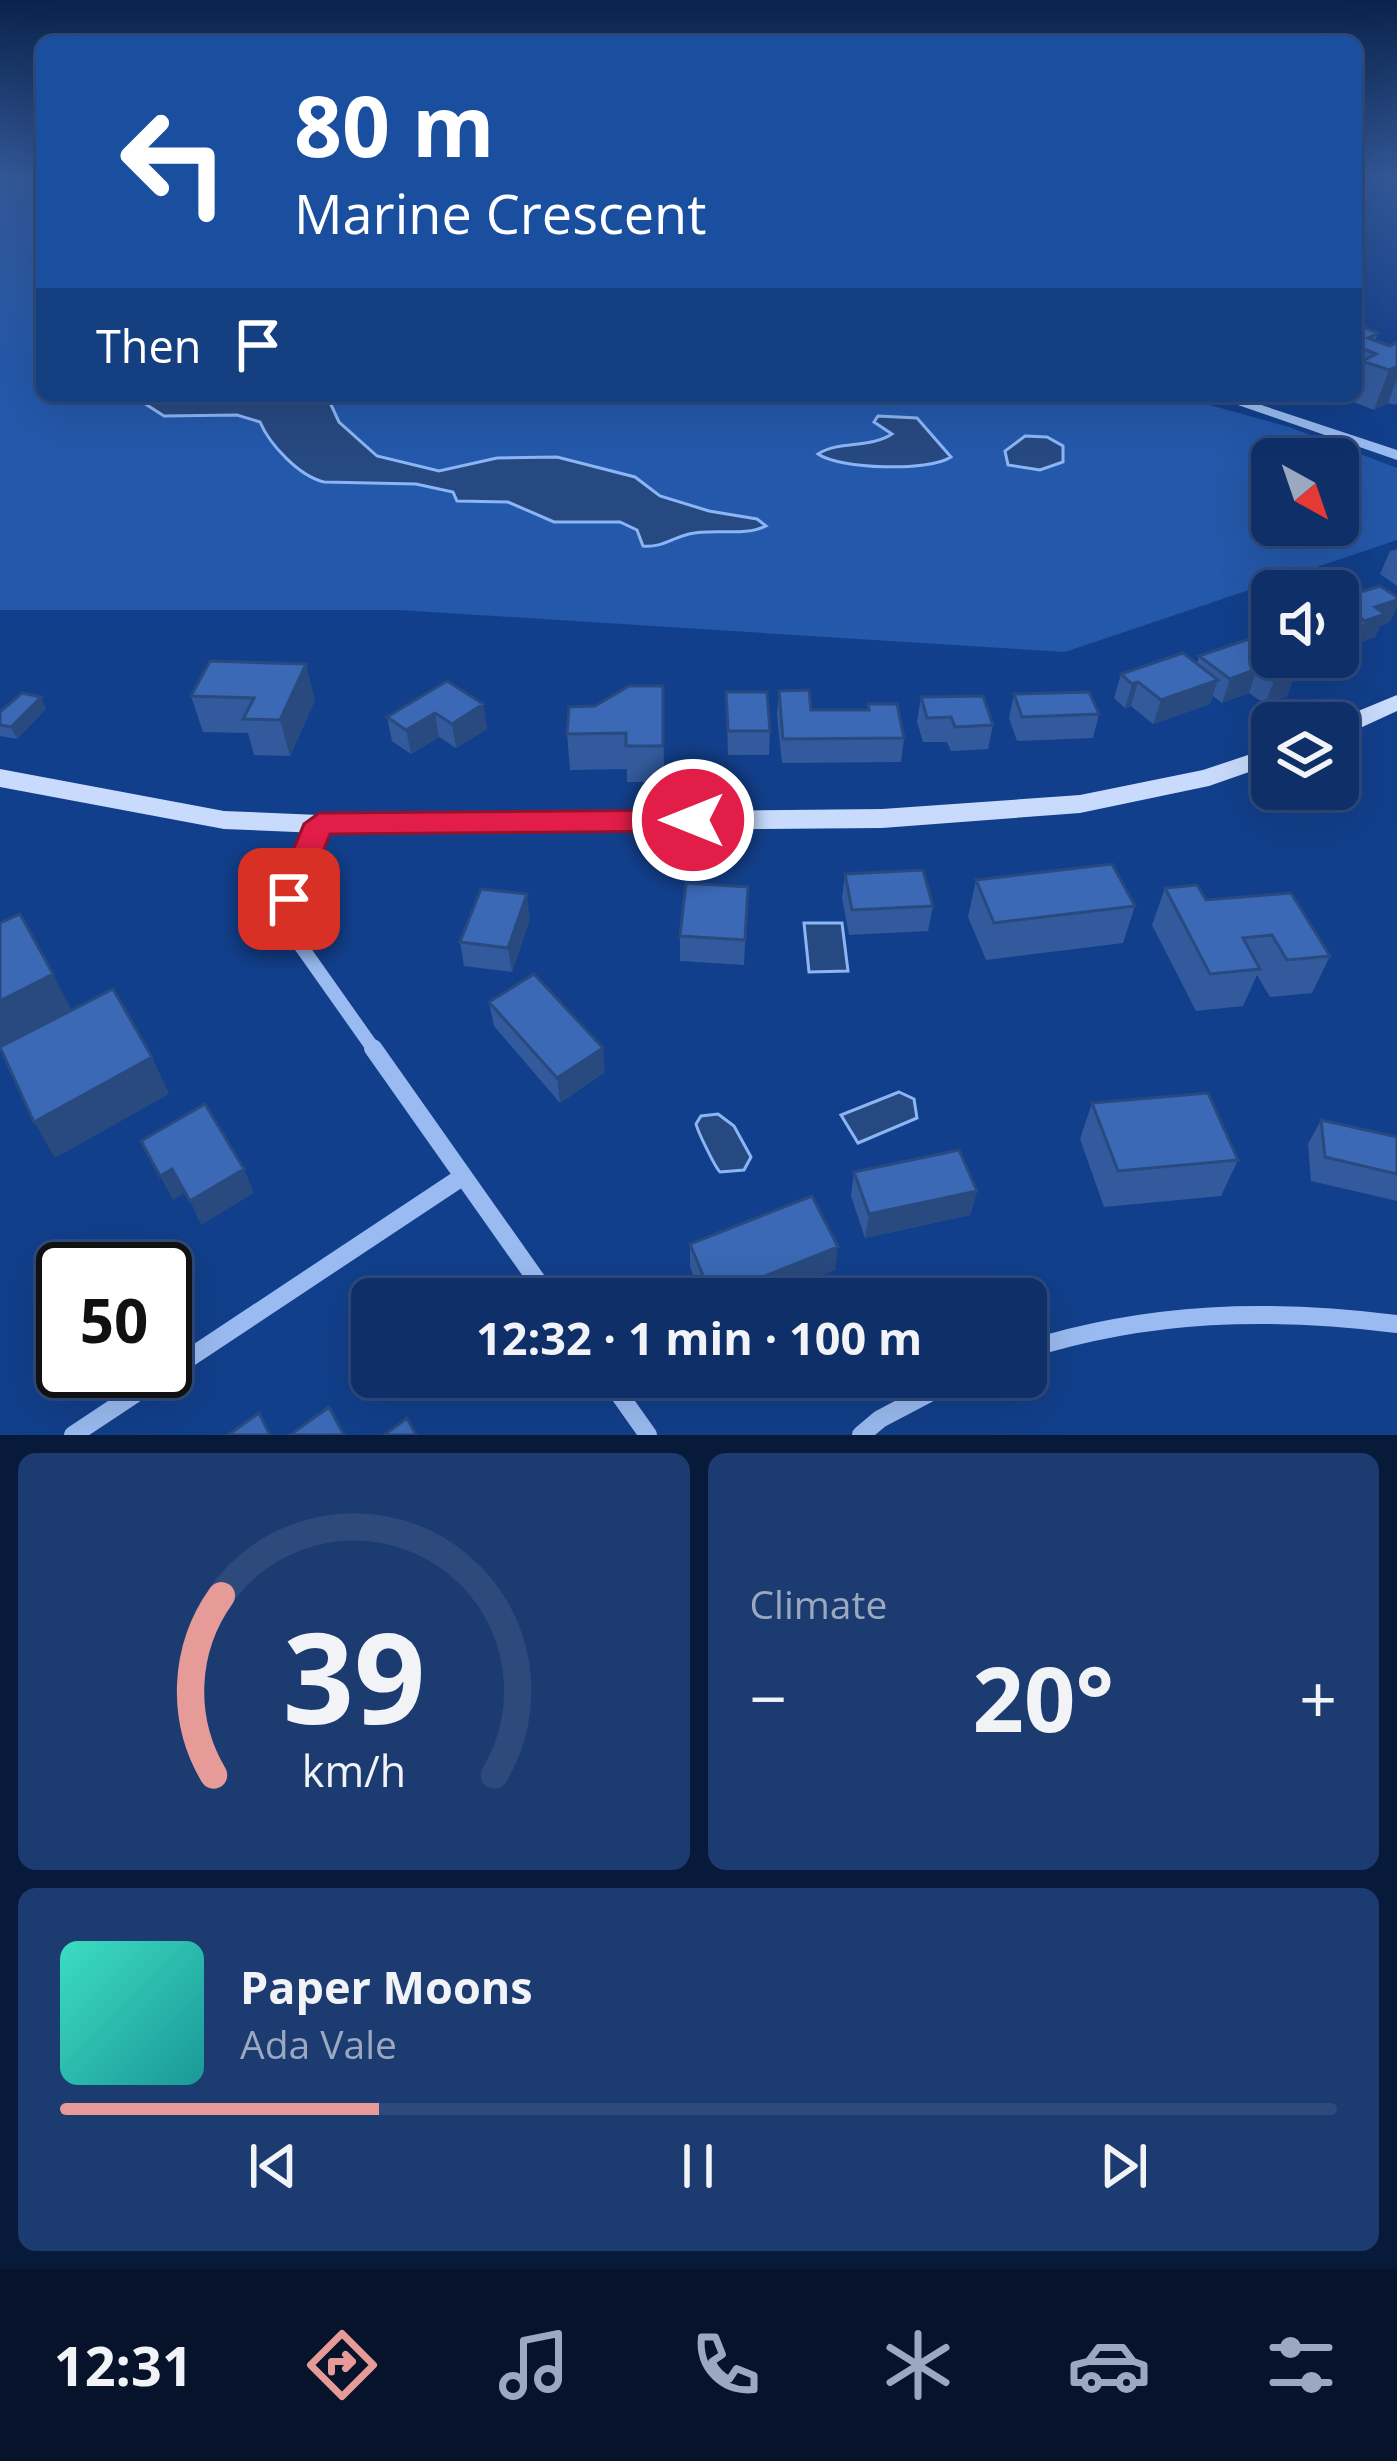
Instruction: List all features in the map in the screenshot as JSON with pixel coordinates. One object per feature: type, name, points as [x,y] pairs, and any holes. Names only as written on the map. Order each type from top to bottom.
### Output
[{"type":"main road","points":[[1359,719],[1397,702]]},
{"type":"main road","points":[[0,778],[224,820],[319,824],[949,818],[1086,807],[1201,782],[1251,763]]},
{"type":"street","points":[[1237,402],[1397,455]]},
{"type":"street","points":[[319,824],[289,899],[290,932],[535,1278]]},
{"type":"street","points":[[74,1435],[462,1177]]},
{"type":"street","points":[[1047,1345],[1127,1324],[1221,1313],[1321,1312],[1397,1324]]},
{"type":"street","points":[[622,1398],[649,1435]]},
{"type":"street","points":[[861,1435],[924,1398]]},
{"type":"shaded area","points":[[0,244],[36,244],[36,402],[1199,402],[1318,438],[1251,438],[1251,546],[1359,546],[1359,454],[1397,468],[1397,540],[1308,570],[1251,570],[1251,589],[1065,652],[399,610],[0,610]]},
{"type":"shaded area","points":[[330,402],[339,422],[377,456],[439,471],[497,458],[557,457],[635,477],[660,496],[757,519],[766,526],[699,532],[643,546],[637,530],[620,522],[554,522],[508,502],[457,501],[453,492],[416,484],[324,482],[286,458],[260,422],[237,415],[164,416],[147,405]]},
{"type":"shaded area","points":[[878,416],[917,418],[951,457],[924,465],[884,467],[845,463],[818,454],[892,434],[874,422]]},
{"type":"shaded area","points":[[1025,436],[1047,437],[1063,446],[1063,462],[1040,470],[1008,465],[1005,451]]},
{"type":"shaded area","points":[[804,923],[842,923],[848,971],[809,972]]},
{"type":"shaded area","points":[[899,1092],[914,1099],[917,1118],[858,1143],[841,1115]]},
{"type":"shaded area","points":[[718,1114],[734,1126],[751,1157],[744,1170],[720,1172],[703,1141],[696,1124],[701,1116]]},
{"type":"building","points":[[1362,326],[1378,333],[1368,338],[1390,346],[1397,342],[1397,366],[1389,370],[1362,361],[1376,354],[1362,348]]},
{"type":"building","points":[[1380,586],[1397,597],[1375,607],[1385,614],[1365,621],[1359,617],[1359,592]]},
{"type":"building","points":[[1251,641],[1251,671],[1230,679],[1199,656]]},
{"type":"building","points":[[1183,653],[1218,680],[1161,700],[1121,674]]},
{"type":"building","points":[[210,661],[306,664],[280,720],[243,719],[254,698],[191,696]]},
{"type":"building","points":[[447,681],[483,704],[452,724],[435,713],[406,730],[387,717]]},
{"type":"building","points":[[629,686],[663,686],[663,746],[626,746],[626,733],[567,734],[569,707],[595,706]]},
{"type":"building","points":[[809,690],[811,710],[869,710],[868,704],[897,704],[904,738],[783,739],[779,691]]},
{"type":"building","points":[[726,692],[767,692],[770,731],[728,731]]},
{"type":"building","points":[[1089,692],[1099,714],[1022,717],[1014,694]]},
{"type":"building","points":[[22,693],[41,697],[11,727],[0,725],[0,712]]},
{"type":"building","points":[[983,696],[993,725],[955,727],[951,717],[927,718],[921,697]]},
{"type":"building","points":[[1112,864],[1135,906],[994,923],[976,880]]},
{"type":"building","points":[[923,870],[933,906],[852,910],[845,874]]},
{"type":"building","points":[[686,883],[748,887],[745,940],[680,936]]},
{"type":"building","points":[[1197,885],[1206,900],[1291,893],[1330,956],[1287,960],[1272,935],[1243,938],[1260,969],[1210,974],[1165,888]]},
{"type":"building","points":[[481,889],[527,894],[508,948],[460,942]]},
{"type":"building","points":[[20,914],[53,974],[0,1001],[0,923]]},
{"type":"building","points":[[534,974],[603,1048],[557,1078],[489,1002]]},
{"type":"building","points":[[113,989],[152,1057],[34,1122],[0,1047]]},
{"type":"building","points":[[1208,1093],[1238,1160],[1118,1171],[1092,1103]]},
{"type":"building","points":[[205,1104],[244,1169],[190,1201],[172,1169],[160,1176],[141,1141]]},
{"type":"building","points":[[1321,1120],[1397,1137],[1397,1174],[1325,1157]]},
{"type":"building","points":[[959,1150],[977,1191],[869,1214],[854,1172]]},
{"type":"building","points":[[812,1196],[838,1247],[760,1278],[704,1278],[690,1244]]},
{"type":"building","points":[[329,1407],[344,1435],[290,1435]]},
{"type":"building","points":[[259,1413],[270,1435],[228,1435]]},
{"type":"building","points":[[407,1418],[416,1435],[384,1435]]},
{"type":"route","points":[[289,899],[319,824],[693,820]]}]
